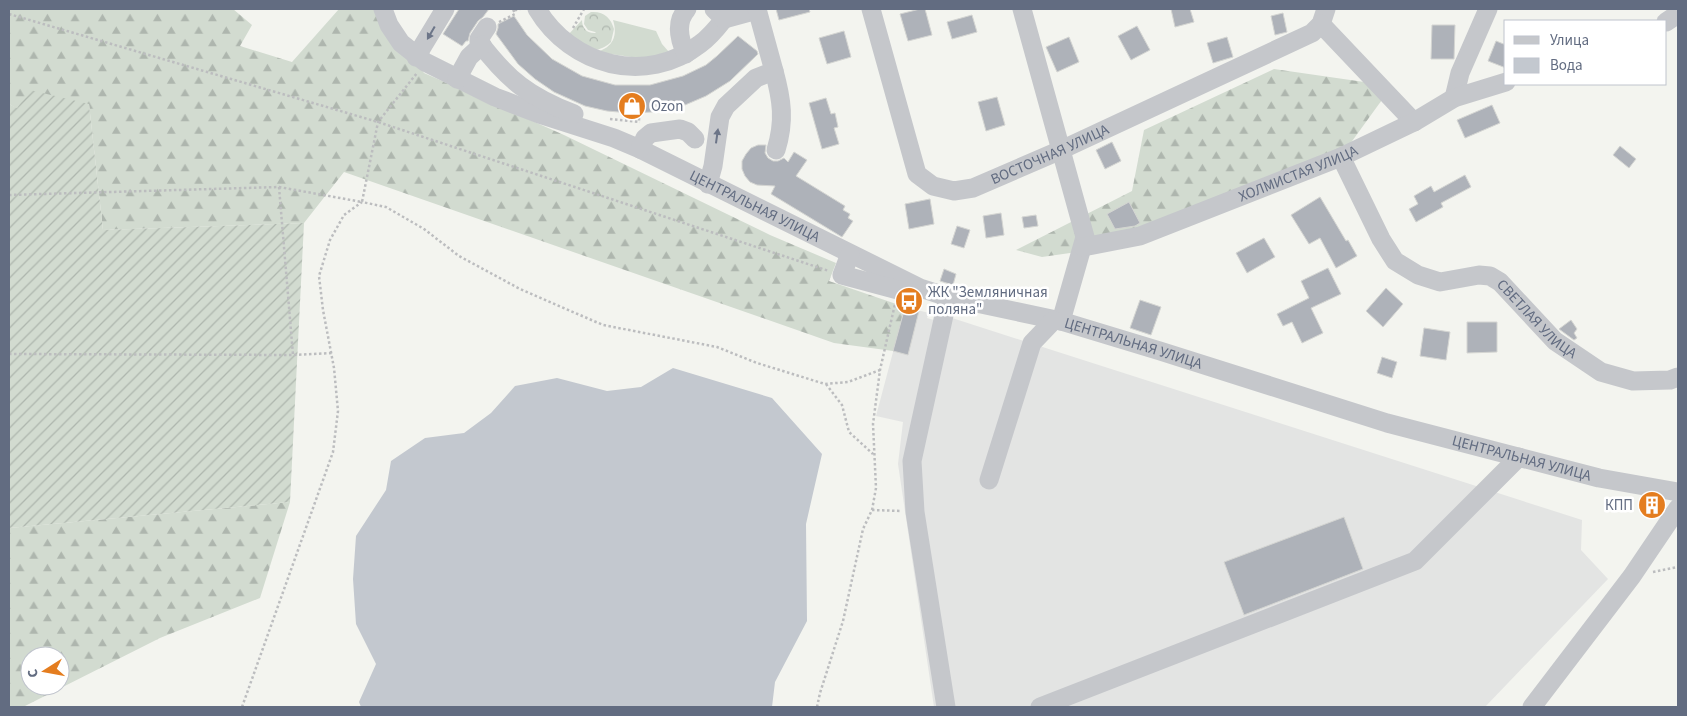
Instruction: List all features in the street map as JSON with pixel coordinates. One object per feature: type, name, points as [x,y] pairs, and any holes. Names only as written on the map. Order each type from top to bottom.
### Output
[{"type":"street","name":"ЦЕНТРАЛЬНАЯ УЛИЦА","points":[[383,9],[389,25],[401,43],[421,60],[457,79],[539,114],[614,138],[640,149],[920,288],[948,297],[1058,321],[1179,356],[1387,423],[1600,478],[1678,492]]},
{"type":"street","points":[[421,60],[445,9]]},
{"type":"street","points":[[686,54],[680,40],[679,26],[687,9]]},
{"type":"street","points":[[541,12],[562,39],[583,54],[600,61],[634,66],[652,65],[686,54],[713,32],[719,14],[757,9],[782,100],[779,140],[773,148]]},
{"type":"street","name":"ВОСТОЧНАЯ УЛИЦА","points":[[871,9],[917,174],[934,186],[954,192],[973,188],[1061,150],[1312,33],[1323,16]]},
{"type":"street","points":[[989,480],[1032,343],[1058,321],[1086,238],[1022,9]]},
{"type":"street","points":[[1454,98],[1460,73],[1488,9]]},
{"type":"street","points":[[1667,21],[1678,14]]},
{"type":"street","points":[[1323,16],[1414,122]]},
{"type":"street","points":[[457,79],[469,58],[488,32]]},
{"type":"street","points":[[488,32],[497,65],[516,83],[540,99],[582,116]]},
{"type":"street","points":[[708,184],[713,166],[720,116],[726,106],[756,78],[774,71]]},
{"type":"street","name":"ХОЛМИСТАЯ УЛИЦА","points":[[1083,247],[1140,236],[1341,157],[1414,122],[1454,98],[1504,83]]},
{"type":"street","points":[[640,149],[645,138],[651,133],[680,129],[688,132],[695,139]]},
{"type":"street","name":"СВЕТЛАЯ УЛИЦА","points":[[1341,157],[1381,239],[1395,261],[1418,275],[1440,282],[1479,275],[1490,276],[1500,282],[1555,341],[1600,372],[1633,381],[1670,380],[1678,377]]},
{"type":"street","points":[[850,254],[842,276],[898,290],[909,291],[920,288]]},
{"type":"street","points":[[946,707],[915,512],[912,461],[948,297]]},
{"type":"street","points":[[1040,707],[1415,561],[1519,458]]},
{"type":"street","points":[[1532,707],[1632,576],[1673,514]]},
{"type":"path","points":[[488,32],[515,14],[514,9],[520,9]]},
{"type":"path","points":[[562,39],[578,21],[584,9]]},
{"type":"path","points":[[9,14],[378,122],[842,276]]},
{"type":"path","points":[[242,707],[333,452],[338,411],[332,353],[323,310],[319,276],[330,240],[344,216],[362,202],[378,122],[421,60]]},
{"type":"path","points":[[638,113],[638,122]]},
{"type":"path","points":[[606,119],[646,121]]},
{"type":"path","points":[[278,187],[293,355]]},
{"type":"path","points":[[9,195],[278,187],[362,202],[386,207],[424,230],[459,256],[520,289],[603,325],[717,347],[756,363],[825,384],[848,382],[880,370]]},
{"type":"path","points":[[817,707],[843,621],[863,530],[872,510],[876,488],[873,424],[880,370],[898,290]]},
{"type":"path","points":[[9,354],[293,355],[332,353]]},
{"type":"path","points":[[825,384],[842,405],[849,432],[874,455]]},
{"type":"path","points":[[872,510],[915,512]]},
{"type":"shaded area","points":[[905,307],[929,313],[927,318],[937,321],[949,317],[1582,520],[1581,550],[1608,579],[1485,707],[934,707],[898,464],[903,422],[876,416]]},
{"type":"green space","points":[[9,9],[233,9],[252,25],[240,46],[292,62],[339,9],[382,9],[424,73],[564,135],[770,235],[836,263],[829,281],[905,307],[893,351],[834,343],[344,172],[304,223],[103,230],[89,104],[16,108],[9,104]]},
{"type":"green space","points":[[591,12],[606,16],[614,29],[611,42],[605,47],[594,50],[583,46],[567,36],[582,20],[586,30],[590,33],[596,33],[588,30],[584,24],[585,16]]},
{"type":"green space","points":[[613,20],[656,31],[662,44],[669,52],[645,59],[597,52],[607,47],[613,40],[615,31]]},
{"type":"green space","points":[[1274,69],[1392,86],[1350,144],[1147,242],[1042,257],[1016,250],[1132,191],[1144,130]]},
{"type":"green space","points":[[30,90],[89,104],[103,230],[304,223],[290,502],[9,528],[9,104],[17,108]]},
{"type":"green space","points":[[290,502],[260,598],[160,638],[70,683],[70,646],[20,646],[20,696],[45,696],[23,707],[9,707],[9,528]]},
{"type":"water","points":[[673,368],[772,398],[822,454],[806,524],[807,621],[775,682],[772,707],[361,707],[359,702],[376,664],[356,624],[353,579],[356,536],[386,490],[391,461],[425,438],[464,433],[491,413],[515,386],[557,378],[607,391],[641,387]]},
{"type":"building","points":[[459,9],[489,9],[470,33],[468,41],[462,46],[443,34]]},
{"type":"building","points":[[776,9],[809,9],[810,12],[779,20]]},
{"type":"building","points":[[925,9],[932,35],[908,41],[900,14]]},
{"type":"building","points":[[1171,9],[1190,9],[1194,22],[1175,27]]},
{"type":"building","points":[[1283,13],[1287,32],[1275,35],[1271,16]]},
{"type":"building","points":[[972,15],[977,32],[952,39],[947,22]]},
{"type":"building","points":[[514,16],[527,35],[552,59],[582,76],[615,85],[650,85],[683,76],[706,65],[738,36],[757,51],[758,54],[730,81],[706,96],[685,105],[652,112],[607,111],[585,106],[554,92],[518,64],[496,34],[498,24]]},
{"type":"building","points":[[1432,25],[1455,25],[1454,59],[1431,59]]},
{"type":"building","points":[[1137,26],[1150,50],[1131,60],[1118,36]]},
{"type":"building","points":[[844,31],[851,57],[827,64],[819,38]]},
{"type":"building","points":[[1069,37],[1079,62],[1057,72],[1046,47]]},
{"type":"building","points":[[1227,37],[1233,57],[1213,63],[1207,43]]},
{"type":"building","points":[[1496,41],[1504,44],[1504,67],[1488,61]]},
{"type":"building","points":[[997,97],[1005,125],[986,131],[978,102]]},
{"type":"building","points":[[826,98],[831,114],[835,113],[838,127],[834,128],[839,144],[822,149],[809,103]]},
{"type":"building","points":[[1492,105],[1500,123],[1465,138],[1457,120]]},
{"type":"building","points":[[1112,142],[1121,161],[1105,169],[1096,150]]},
{"type":"building","points":[[758,145],[766,145],[765,153],[773,161],[784,158],[788,162],[794,152],[807,160],[796,176],[845,206],[843,210],[850,214],[848,218],[853,221],[842,237],[771,194],[775,186],[757,185],[750,182],[742,169],[742,161],[751,148]]},
{"type":"building","points":[[1620,146],[1636,159],[1629,168],[1613,155]]},
{"type":"building","points":[[1465,175],[1471,187],[1441,203],[1443,207],[1416,222],[1409,209],[1418,204],[1414,196],[1431,186],[1434,192]]},
{"type":"building","points":[[1320,197],[1357,256],[1336,268],[1320,238],[1309,244],[1291,215]]},
{"type":"building","points":[[930,199],[934,224],[909,229],[905,204]]},
{"type":"building","points":[[1129,202],[1140,223],[1135,226],[1115,229],[1107,214]]},
{"type":"building","points":[[1001,213],[1004,235],[986,238],[983,216]]},
{"type":"building","points":[[1036,215],[1038,226],[1024,228],[1022,217]]},
{"type":"building","points":[[957,226],[970,230],[964,248],[951,244]]},
{"type":"building","points":[[1264,238],[1275,257],[1247,273],[1236,253]]},
{"type":"building","points":[[1328,268],[1341,294],[1311,308],[1323,333],[1302,343],[1292,322],[1283,326],[1277,314],[1309,298],[1301,281]]},
{"type":"building","points":[[944,269],[956,274],[953,285],[940,281]]},
{"type":"building","points":[[1386,288],[1403,304],[1383,327],[1366,311]]},
{"type":"building","points":[[1140,300],[1161,307],[1151,335],[1130,328]]},
{"type":"building","points":[[905,307],[919,311],[908,355],[893,351]]},
{"type":"building","points":[[1571,320],[1577,329],[1574,333],[1577,338],[1574,340],[1559,329]]},
{"type":"building","points":[[1467,322],[1497,322],[1497,352],[1467,353]]},
{"type":"building","points":[[1424,328],[1450,332],[1446,360],[1420,356]]},
{"type":"building","points":[[1382,357],[1397,362],[1392,378],[1377,373]]},
{"type":"building","points":[[1344,517],[1363,569],[1244,615],[1224,562]]},
{"type":"place","name":"Ozon","points":[[632,106]]},
{"type":"place","name":"ЖК \"Земляничная поляна\"","points":[[909,301]]},
{"type":"place","name":"КПП","points":[[1652,505]]}]
